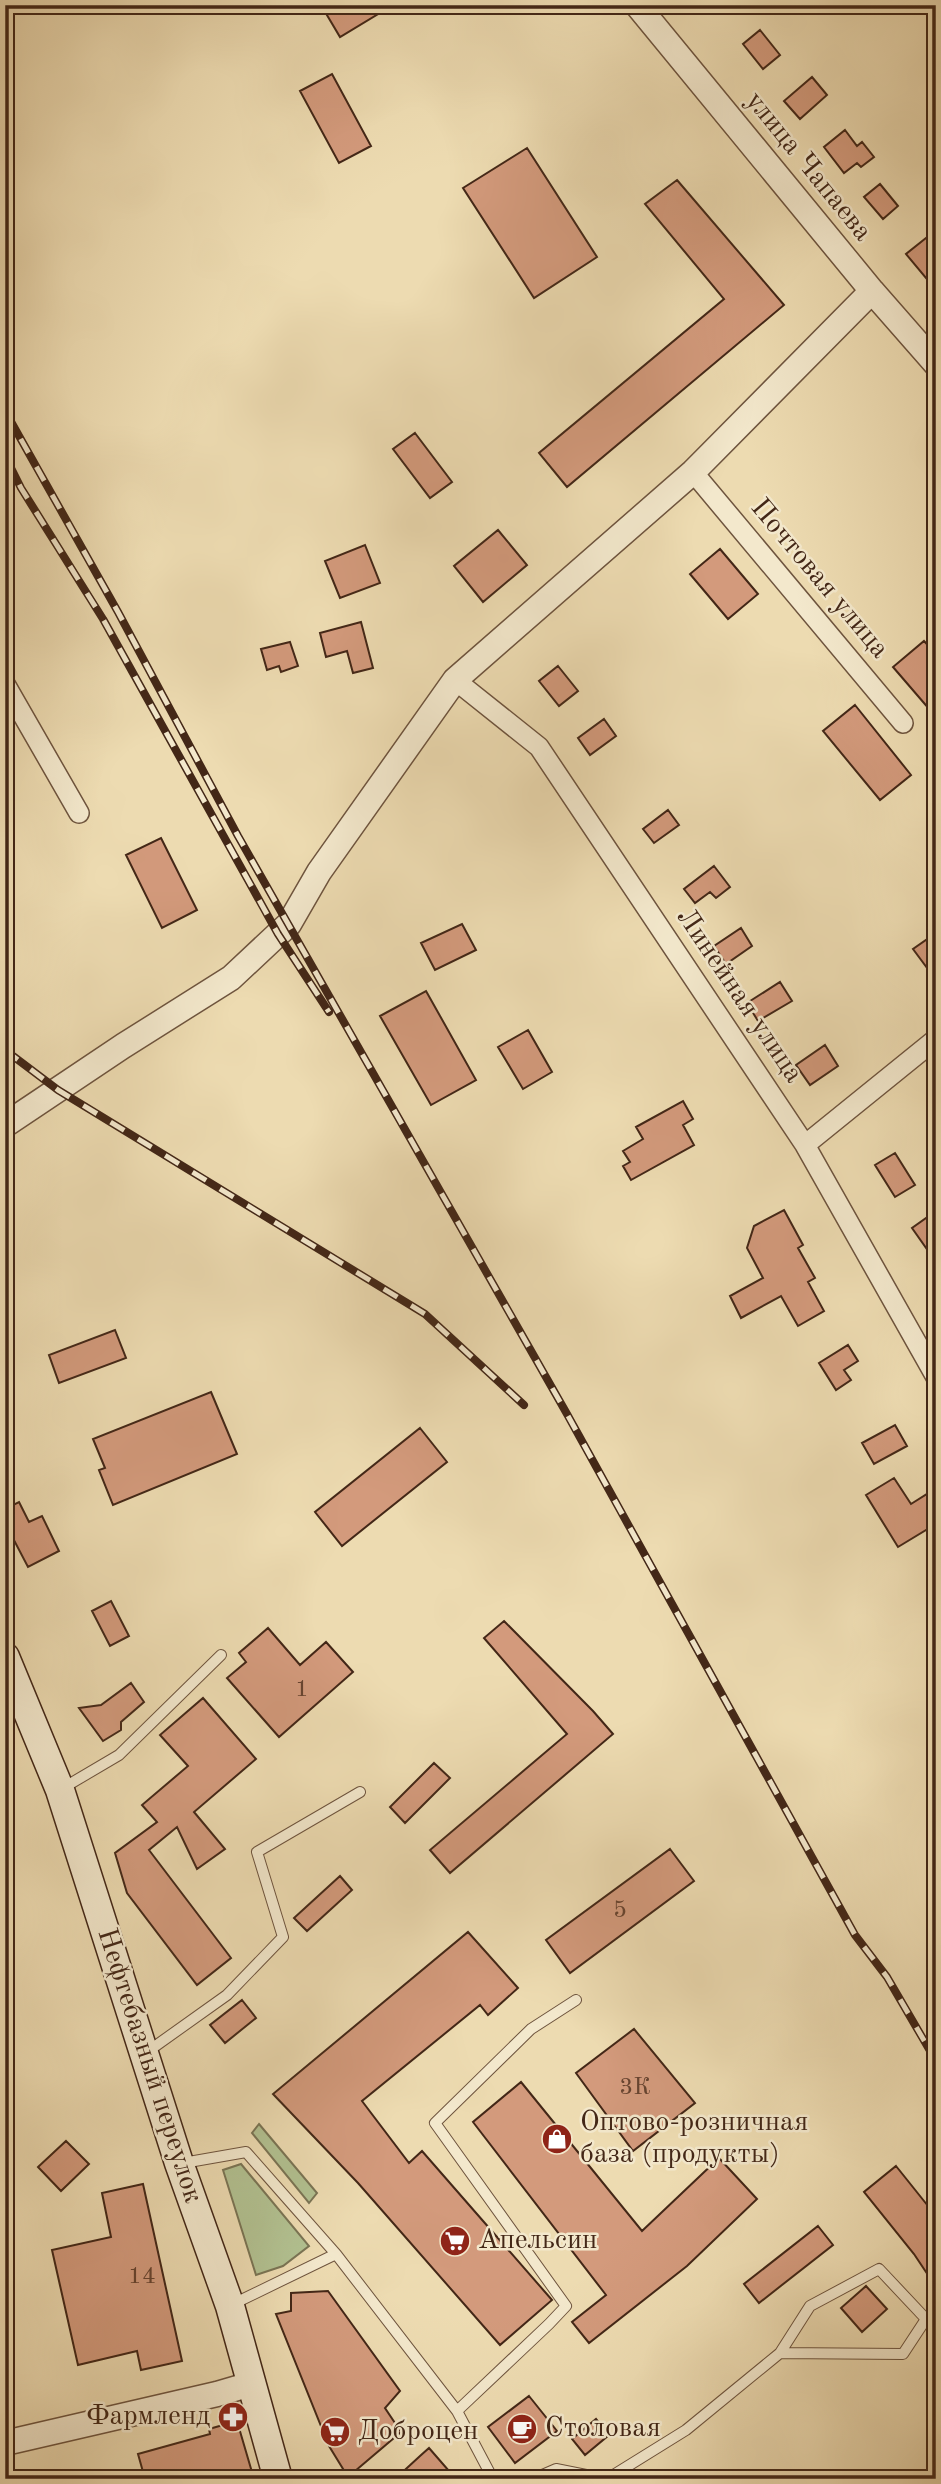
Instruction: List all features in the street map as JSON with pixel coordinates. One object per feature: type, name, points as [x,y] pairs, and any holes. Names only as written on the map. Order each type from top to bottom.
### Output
[{"type":"main road","name":"Нефтебазный переулок","points":[[5,1657],[60,1790],[179,2163],[230,2306],[278,2479]]},
{"type":"street","name":"улица Чапаева","points":[[637,5],[872,291],[936,364]]},
{"type":"street","points":[[5,1125],[123,1045],[231,978],[289,924],[318,872],[455,680],[693,472],[872,291]]},
{"type":"street","name":"Почтовая улица","points":[[693,472],[903,723]]},
{"type":"street","name":"Линейная улица","points":[[455,680],[539,747],[805,1145],[936,1377]]},
{"type":"street","points":[[5,684],[79,813]]},
{"type":"street","points":[[805,1145],[936,1039]]},
{"type":"street","points":[[5,2443],[251,2384]]},
{"type":"lane","points":[[60,1790],[119,1755],[221,1655]]},
{"type":"lane","points":[[144,2054],[227,1995],[283,1937],[257,1853],[360,1792]]},
{"type":"lane","points":[[457,2411],[566,2306],[435,2123],[531,2029],[576,2000]]},
{"type":"lane","points":[[179,2163],[246,2152],[336,2254],[457,2411],[493,2479]]},
{"type":"lane","points":[[230,2306],[336,2254]]},
{"type":"lane","points":[[533,2479],[556,2469],[606,2479],[686,2430],[780,2353],[810,2306],[879,2269],[926,2319],[904,2354],[780,2353]]},
{"type":"green space","points":[[259,2124],[317,2193],[309,2203],[252,2133]]},
{"type":"green space","points":[[241,2164],[309,2246],[283,2266],[256,2275],[223,2170]]},
{"type":"building","points":[[321,5],[393,5],[340,37]]},
{"type":"building","points":[[760,30],[780,55],[763,69],[743,44]]},
{"type":"building","points":[[332,74],[371,146],[339,163],[300,91]]},
{"type":"building","points":[[812,77],[827,95],[800,119],[784,101]]},
{"type":"building","points":[[845,130],[857,146],[862,142],[874,157],[861,167],[857,163],[844,173],[824,147]]},
{"type":"building","points":[[527,148],[597,257],[534,298],[463,188]]},
{"type":"building","points":[[677,180],[784,305],[567,487],[539,453],[724,299],[645,204]]},
{"type":"building","points":[[880,184],[898,206],[883,219],[864,197]]},
{"type":"building","points":[[936,230],[936,290],[906,254]]},
{"type":"building","points":[[415,433],[452,482],[430,498],[393,449]]},
{"type":"building","points":[[498,530],[527,565],[483,602],[454,566]]},
{"type":"building","points":[[365,545],[380,583],[340,598],[325,561]]},
{"type":"building","points":[[720,549],[758,594],[728,619],[690,574]]},
{"type":"building","points":[[361,622],[373,668],[353,673],[347,651],[326,657],[320,633]]},
{"type":"building","points":[[924,641],[936,654],[936,717],[893,667]]},
{"type":"building","points":[[290,642],[298,666],[281,672],[279,666],[267,670],[261,649]]},
{"type":"building","points":[[558,666],[578,691],[559,706],[539,681]]},
{"type":"building","points":[[855,705],[911,775],[880,800],[823,731]]},
{"type":"building","points":[[604,719],[616,736],[590,755],[578,738]]},
{"type":"building","points":[[668,810],[679,825],[654,843],[643,829]]},
{"type":"building","points":[[161,838],[197,910],[162,928],[126,855]]},
{"type":"building","points":[[714,866],[730,887],[716,898],[710,892],[695,903],[684,889]]},
{"type":"building","points":[[462,924],[476,950],[435,970],[421,943]]},
{"type":"building","points":[[741,928],[752,946],[726,964],[714,946]]},
{"type":"building","points":[[936,933],[936,980],[913,949]]},
{"type":"building","points":[[780,982],[792,1001],[758,1021],[747,1003]]},
{"type":"building","points":[[426,991],[476,1080],[431,1105],[380,1016]]},
{"type":"building","points":[[528,1030],[552,1072],[523,1089],[498,1047]]},
{"type":"building","points":[[825,1045],[838,1066],[810,1085],[796,1065]]},
{"type":"building","points":[[683,1101],[693,1119],[683,1125],[694,1145],[631,1180],[623,1166],[630,1162],[623,1151],[643,1139],[636,1127]]},
{"type":"building","points":[[895,1153],[915,1185],[895,1197],[875,1165]]},
{"type":"building","points":[[784,1210],[803,1245],[798,1248],[815,1278],[808,1282],[824,1311],[798,1326],[781,1296],[741,1318],[730,1296],[763,1278],[747,1248],[754,1226]]},
{"type":"building","points":[[936,1211],[936,1262],[912,1228]]},
{"type":"building","points":[[115,1330],[126,1358],[59,1383],[49,1355]]},
{"type":"building","points":[[848,1345],[858,1361],[844,1370],[851,1380],[836,1390],[819,1363]]},
{"type":"building","points":[[211,1392],[237,1454],[113,1505],[99,1470],[105,1468],[93,1439]]},
{"type":"building","points":[[895,1425],[907,1446],[874,1464],[862,1443]]},
{"type":"building","points":[[420,1428],[447,1462],[342,1546],[315,1512]]},
{"type":"building","points":[[894,1478],[911,1504],[927,1494],[936,1509],[936,1524],[898,1547],[866,1495]]},
{"type":"building","points":[[19,1502],[29,1522],[42,1516],[59,1551],[28,1567],[5,1523],[5,1509]]},
{"type":"building","points":[[111,1601],[129,1636],[110,1646],[92,1611]]},
{"type":"building","points":[[504,1621],[613,1734],[450,1873],[430,1850],[567,1734],[484,1638]]},
{"type":"building","points":[[268,1628],[300,1665],[326,1642],[353,1672],[279,1737],[227,1678],[246,1662],[239,1653]]},
{"type":"building","points":[[131,1683],[144,1702],[121,1722],[121,1730],[103,1741],[79,1708],[101,1705]]},
{"type":"building","points":[[203,1698],[256,1759],[194,1812],[225,1849],[197,1869],[177,1827],[149,1850],[231,1958],[197,1985],[127,1893],[115,1853],[157,1822],[142,1805],[188,1766],[160,1735]]},
{"type":"building","points":[[434,1763],[450,1778],[405,1823],[390,1807]]},
{"type":"building","points":[[670,1849],[694,1881],[570,1973],[546,1940]]},
{"type":"building","points":[[340,1876],[352,1890],[307,1931],[294,1918]]},
{"type":"building","points":[[468,1932],[518,1988],[488,2015],[480,2005],[362,2101],[409,2163],[422,2151],[552,2300],[500,2345],[358,2183],[273,2094]]},
{"type":"building","points":[[242,2000],[256,2018],[225,2043],[210,2025]]},
{"type":"building","points":[[634,2029],[695,2103],[633,2151],[576,2073]]},
{"type":"building","points":[[521,2082],[642,2231],[719,2158],[757,2199],[687,2266],[589,2343],[572,2322],[606,2295],[473,2122]]},
{"type":"building","points":[[66,2141],[89,2164],[61,2191],[38,2167]]},
{"type":"building","points":[[896,2166],[936,2216],[936,2287],[914,2254],[864,2192]]},
{"type":"building","points":[[143,2184],[182,2361],[141,2370],[137,2351],[78,2365],[52,2250],[111,2237],[102,2193]]},
{"type":"building","points":[[818,2226],[833,2245],[759,2303],[744,2284]]},
{"type":"building","points":[[866,2286],[887,2309],[862,2332],[841,2308]]},
{"type":"building","points":[[328,2291],[400,2391],[385,2408],[401,2432],[348,2477],[329,2446],[276,2314],[291,2311],[291,2293]]},
{"type":"building","name":"Столовая","points":[[529,2396],[557,2431],[515,2463],[488,2427]]},
{"type":"building","points":[[596,2419],[609,2435],[585,2455],[572,2439]]},
{"type":"building","points":[[237,2421],[254,2479],[145,2479],[138,2454],[210,2434],[209,2429]]},
{"type":"building","points":[[429,2448],[456,2479],[395,2479],[420,2456]]},
{"type":"railway","points":[[5,411],[118,612],[238,836],[567,1414],[855,1935],[887,1977],[936,2061]]},
{"type":"railway","points":[[5,456],[21,488],[103,619],[278,934],[329,1012]]},
{"type":"railway","points":[[5,1050],[58,1090],[425,1314],[524,1405]]},
{"type":"place","name":"Оптово-розничная база (продукты)","points":[[557,2139]]},
{"type":"place","name":"Апельсин","points":[[455,2241]]},
{"type":"place","name":"Фармленд","points":[[233,2417]]},
{"type":"place","name":"Столовая","points":[[522,2429]]},
{"type":"place","name":"Доброцен","points":[[335,2432]]}]
